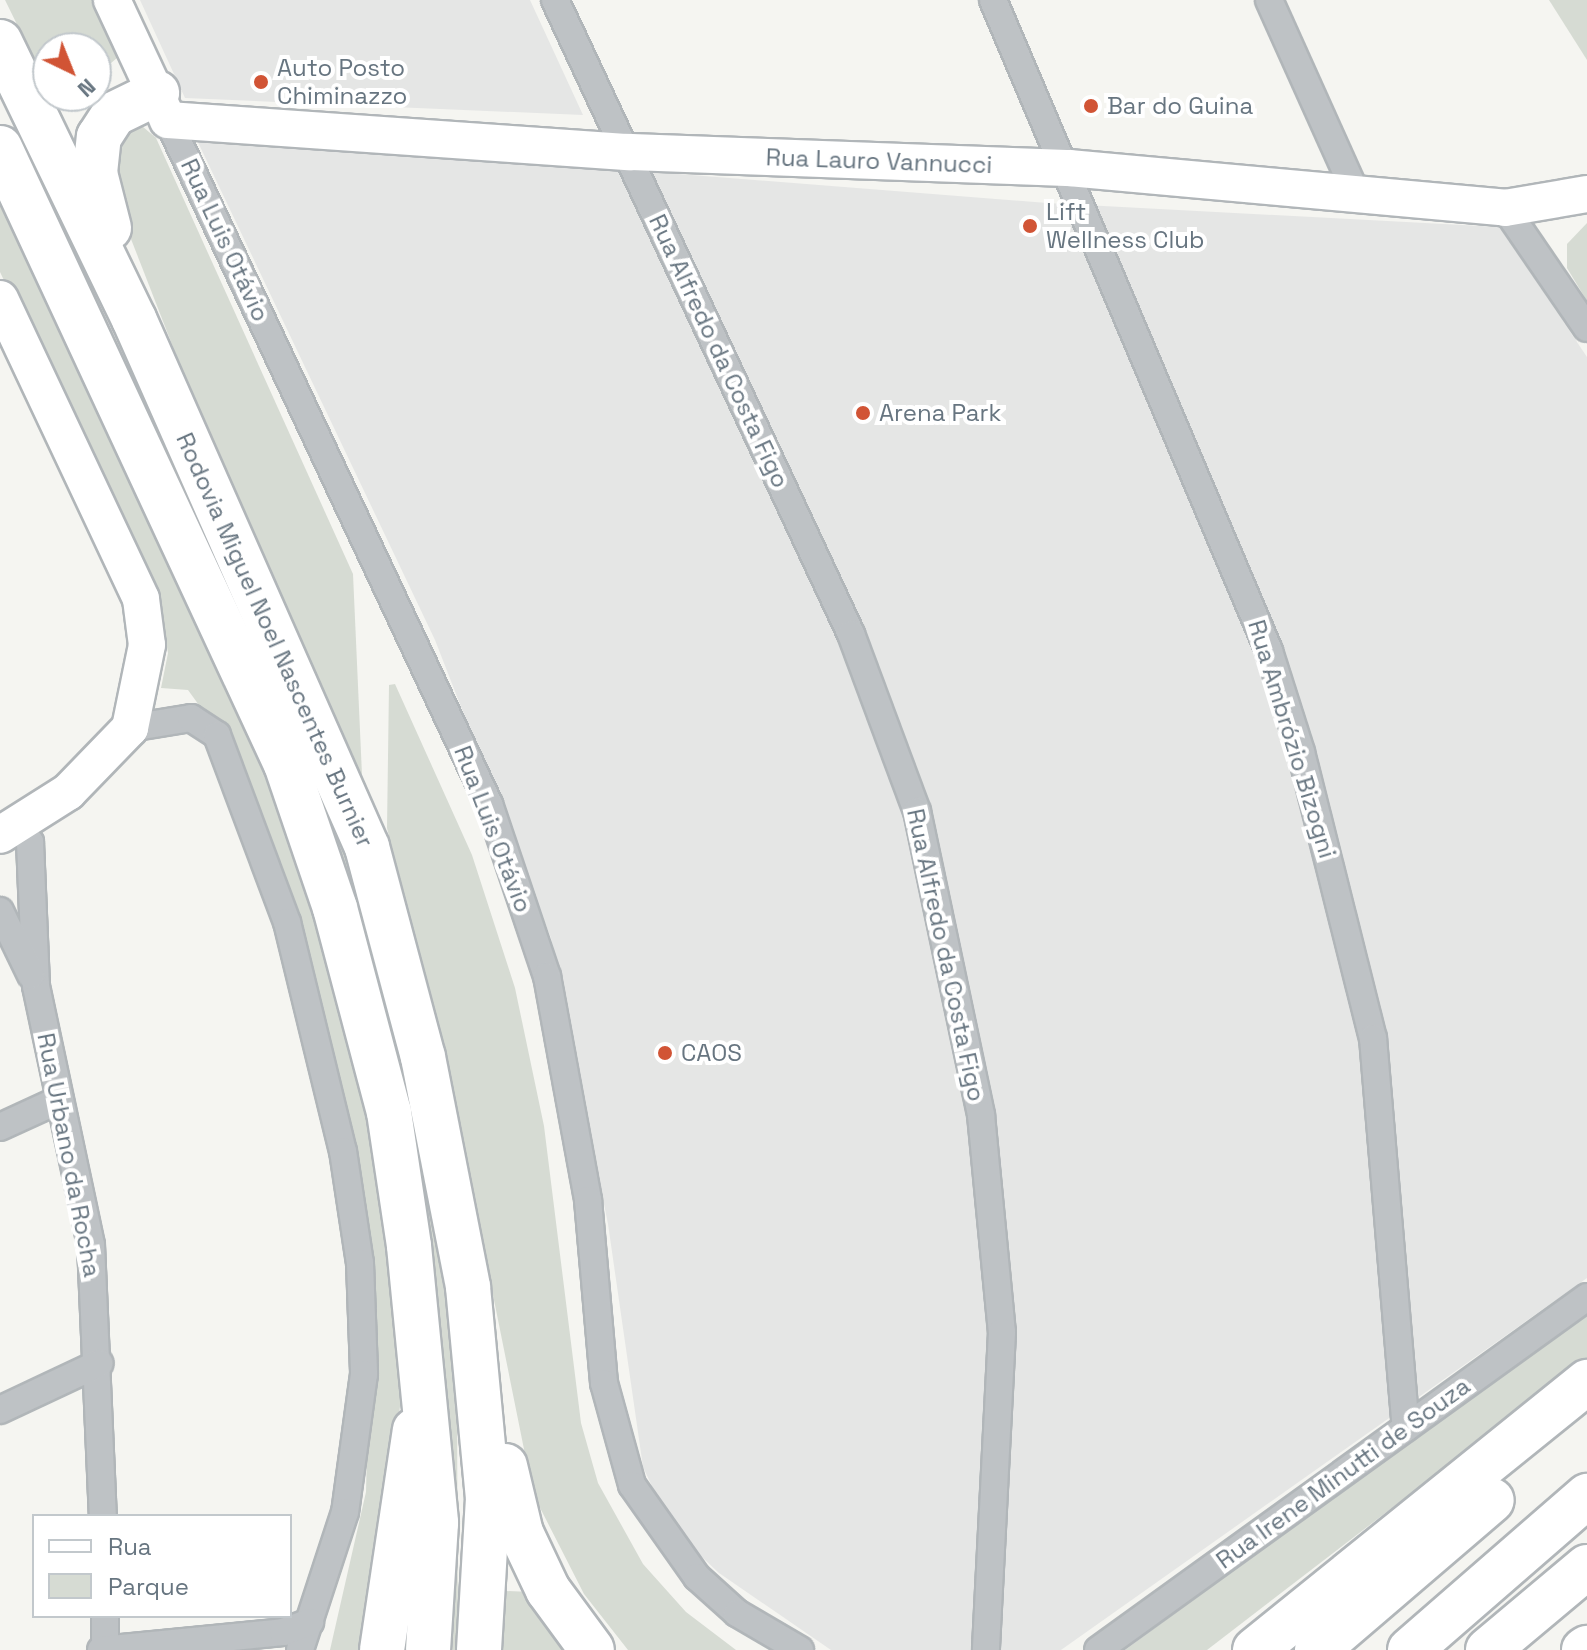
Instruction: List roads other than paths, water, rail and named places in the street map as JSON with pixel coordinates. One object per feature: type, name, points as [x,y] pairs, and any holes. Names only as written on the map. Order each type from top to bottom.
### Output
[{"type":"highway","name":"Rodovia Miguel Noel Nascentes Burnier","points":[[0,42],[134,319],[367,847],[423,1057],[468,1287],[488,1498],[479,1650]]},
{"type":"highway","points":[[134,319],[95,173],[99,137],[114,114],[162,106]]},
{"type":"highway","name":"Rodovia Miguel Noel Nascentes Burnier","points":[[0,148],[286,764],[319,857],[389,1112],[425,1397],[436,1523],[428,1650]]},
{"type":"highway","points":[[468,1287],[521,1533],[548,1590],[592,1650]]},
{"type":"highway","points":[[1255,1650],[1587,1382]]},
{"type":"highway","points":[[382,1650],[406,1462],[425,1397]]},
{"type":"highway","points":[[1317,1650],[1587,1417]]},
{"type":"highway","points":[[1410,1650],[1587,1496]]},
{"type":"highway","points":[[1488,1650],[1587,1567]]},
{"type":"street","name":"Rua Luis Otávio","points":[[112,0],[494,819],[547,976],[588,1200],[604,1383],[632,1485],[697,1577],[737,1613],[800,1650]]},
{"type":"street","name":"Rua Alfredo da Costa Figo","points":[[555,0],[629,152],[851,634],[917,811],[981,1115],[1002,1332],[986,1650]]},
{"type":"street","name":"Rua Ambrózio Bizogni","points":[[993,0],[1069,168],[1269,651],[1328,849],[1373,1038],[1406,1428]]},
{"type":"street","points":[[1269,0],[1354,189]]},
{"type":"street","name":"Rua Lauro Vannucci","points":[[162,106],[629,152],[1069,168],[1354,189],[1505,208],[1587,194]]},
{"type":"street","points":[[1505,208],[1587,328]]},
{"type":"street","points":[[0,299],[141,599],[147,645],[130,728],[68,792],[9,831]]},
{"type":"street","points":[[130,728],[191,718],[217,735],[287,922],[343,1151],[360,1263],[364,1374],[345,1512],[300,1650]]},
{"type":"street","name":"Rua Urbano da Rocha","points":[[9,831],[30,842],[36,986],[91,1245],[100,1363],[103,1514]]},
{"type":"street","name":"Rua Urbano da Rocha","points":[[0,911],[36,986]]},
{"type":"street","points":[[0,1127],[59,1100]]},
{"type":"street","name":"Rua Irene Minutti de Souza","points":[[1098,1650],[1587,1297]]},
{"type":"street","points":[[0,1410],[100,1363]]},
{"type":"street","points":[[105,1618],[104,1649],[283,1632],[310,1622]]},
{"type":"place","name":"Auto Posto Chiminazzo","points":[[261,82]]},
{"type":"place","name":"Bar do Guina","points":[[1091,106]]},
{"type":"place","name":"Lift Wellness Club","points":[[1030,226]]},
{"type":"place","name":"Arena Park","points":[[863,413]]},
{"type":"place","name":"CAOS","points":[[665,1053]]}]
